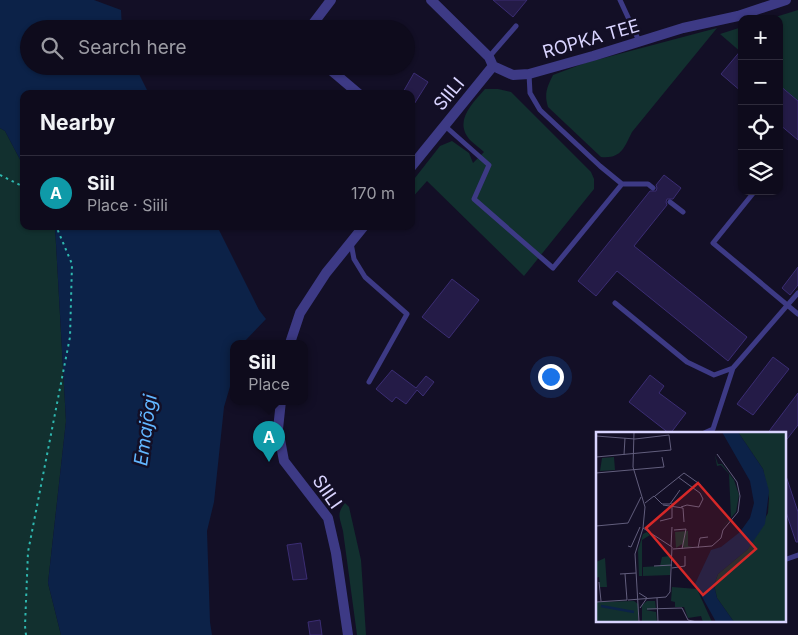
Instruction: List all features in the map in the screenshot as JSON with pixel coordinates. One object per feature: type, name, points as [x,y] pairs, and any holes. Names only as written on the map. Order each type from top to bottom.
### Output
[{"type":"street","points":[[316,20],[331,0]]},
{"type":"street","name":"ROPKA TEE","points":[[431,0],[491,62],[513,75],[529,74],[683,28],[738,16],[786,0]]},
{"type":"street","name":"SIILI","points":[[415,162],[491,62]]},
{"type":"street","points":[[337,75],[354,90]]},
{"type":"street","points":[[291,340],[300,313],[326,273],[361,230]]},
{"type":"street","name":"SIILI","points":[[281,405],[278,429],[284,461],[328,518],[336,554],[348,635]]},
{"type":"lane","points":[[620,0],[640,42]]},
{"type":"lane","points":[[491,62],[516,26]]},
{"type":"lane","points":[[529,74],[530,93],[540,110],[600,166],[622,184],[648,184],[653,188]]},
{"type":"lane","points":[[444,125],[489,165],[474,199],[553,268],[622,184]]},
{"type":"lane","points":[[752,195],[713,243],[798,314]]},
{"type":"lane","points":[[670,202],[682,212]]},
{"type":"lane","points":[[351,242],[354,259],[365,277],[407,314],[369,382]]},
{"type":"lane","points":[[706,432],[713,429],[733,368],[798,294]]},
{"type":"lane","points":[[615,303],[687,362],[714,375],[733,368]]},
{"type":"lane","points":[[786,559],[798,555]]},
{"type":"path","points":[[0,175],[20,184]]},
{"type":"path","points":[[26,635],[28,552],[70,337],[72,264],[58,230]]},
{"type":"green space","points":[[798,10],[798,101],[783,88],[782,15]]},
{"type":"green space","points":[[717,28],[632,132],[621,151],[613,156],[601,157],[548,107],[547,91],[553,75],[585,63]]},
{"type":"green space","points":[[738,28],[738,50],[720,34]]},
{"type":"green space","points":[[485,89],[511,92],[591,172],[594,179],[594,189],[524,276],[427,181],[415,194],[415,178],[440,146],[452,141],[469,153],[473,163],[484,152],[471,141],[464,127],[466,114]]},
{"type":"green space","points":[[0,128],[5,131],[20,159],[20,230],[55,230],[66,421],[48,583],[61,635],[0,635]]},
{"type":"green space","points":[[345,503],[349,507],[361,560],[366,635],[357,635],[340,516],[340,510]]},
{"type":"water","points":[[0,0],[94,0],[121,10],[122,20],[20,20],[20,75],[140,75],[147,90],[20,90],[20,159],[5,131],[0,128]]},
{"type":"water","name":"Emajõgi","points":[[55,230],[219,230],[259,310],[266,319],[246,340],[230,340],[230,387],[224,407],[214,502],[207,531],[212,635],[61,635],[48,583],[66,421]]},
{"type":"building","points":[[493,0],[527,0],[513,17]]},
{"type":"building","points":[[738,54],[738,89],[721,74]]},
{"type":"building","points":[[415,74],[428,82],[415,103],[415,90],[404,90]]},
{"type":"building","points":[[783,88],[798,101],[798,140],[783,127]]},
{"type":"building","points":[[664,175],[681,188],[673,199],[667,199],[667,205],[634,246],[747,337],[728,361],[617,271],[596,296],[578,281],[650,191],[656,191],[656,185]]},
{"type":"building","points":[[798,267],[798,285],[790,295],[782,288]]},
{"type":"building","points":[[452,279],[479,300],[449,338],[422,317]]},
{"type":"building","points":[[773,357],[789,369],[753,415],[737,404]]},
{"type":"building","points":[[392,370],[416,388],[426,376],[434,382],[423,396],[417,390],[406,404],[396,397],[392,402],[376,389]]},
{"type":"building","points":[[650,375],[664,386],[659,393],[686,413],[672,432],[667,432],[629,402]]},
{"type":"building","points":[[798,393],[798,425],[786,440],[786,432],[769,432]]},
{"type":"building","points":[[786,476],[798,512],[798,542],[796,542],[786,512]]},
{"type":"building","points":[[301,543],[307,579],[293,580],[287,545]]},
{"type":"building","points":[[320,620],[322,635],[310,635],[308,622]]},
{"type":"place","name":"Siil","points":[[269,462]]}]
